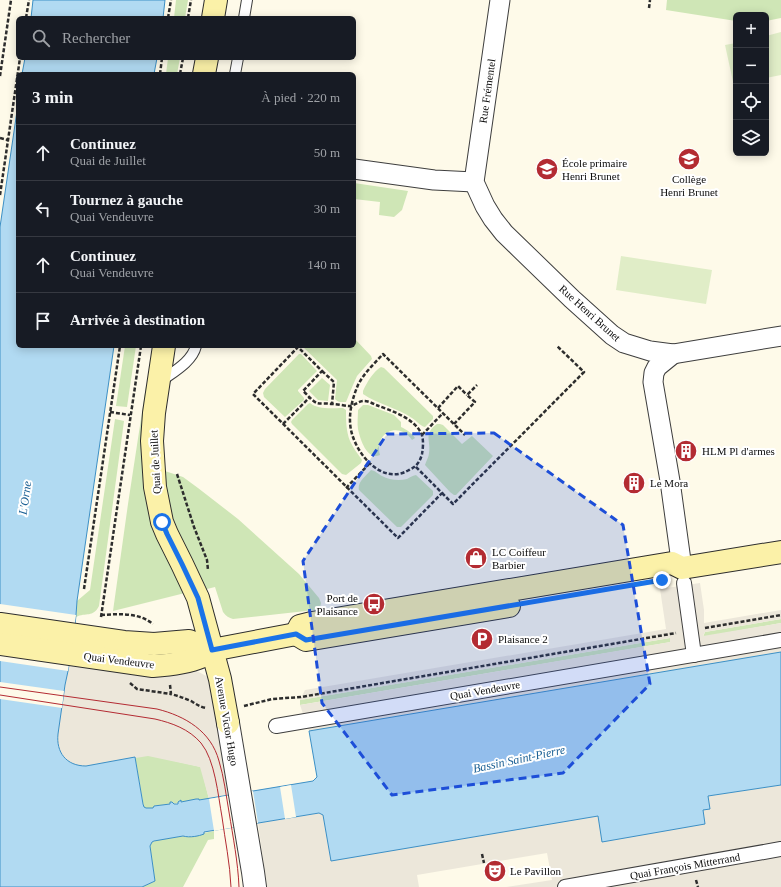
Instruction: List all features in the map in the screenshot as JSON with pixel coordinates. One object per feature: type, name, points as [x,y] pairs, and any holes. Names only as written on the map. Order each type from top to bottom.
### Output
[{"type":"main road","points":[[213,16],[216,0]]},
{"type":"main road","points":[[204,72],[207,60]]},
{"type":"main road","name":"Quai de Juillet","points":[[164,348],[154,413],[152,441],[155,487],[162,522],[198,598],[212,650]]},
{"type":"main road","name":"Quai Vendeuvre","points":[[72,644],[153,666],[166,666],[202,657],[212,650],[307,632],[672,578],[781,552]]},
{"type":"main road","name":"Quai Vendeuvre","points":[[307,632],[345,617],[672,564],[683,576]]},
{"type":"main road","points":[[0,624],[72,644]]},
{"type":"main road","points":[[0,644],[72,644]]},
{"type":"main road","name":"Avenue Victor Hugo","points":[[212,650],[220,679],[235,715]]},
{"type":"street","name":"Rue Frémentel","points":[[474,182],[500,0]]},
{"type":"street","points":[[356,169],[434,180],[474,182]]},
{"type":"street","name":"Rue Henri Brunet","points":[[474,182],[485,206],[493,219],[504,232],[572,299],[612,335],[624,343],[641,349],[673,354]]},
{"type":"street","points":[[694,655],[670,481],[653,382],[654,373],[657,367],[673,354],[781,336]]},
{"type":"street","name":"Quai Vendeuvre","points":[[276,726],[781,640]]},
{"type":"street","name":"Avenue Victor Hugo","points":[[235,715],[240,794],[255,887]]},
{"type":"street","name":"Quai François Mitterrand","points":[[565,887],[781,849]]},
{"type":"lane","points":[[244,16],[247,0]]},
{"type":"lane","points":[[236,72],[238,60]]},
{"type":"lane","points":[[158,384],[186,361],[191,356],[195,348]]},
{"type":"path","points":[[0,76],[11,0]]},
{"type":"path","points":[[26,16],[29,0]]},
{"type":"path","points":[[168,16],[171,0]]},
{"type":"path","points":[[188,16],[191,0]]},
{"type":"path","points":[[649,8],[650,0]]},
{"type":"path","points":[[18,72],[20,60]]},
{"type":"path","points":[[160,72],[162,60]]},
{"type":"path","points":[[180,72],[183,60]]},
{"type":"path","points":[[0,195],[16,85]]},
{"type":"path","points":[[0,138],[8,140]]},
{"type":"path","points":[[416,467],[453,504],[584,372],[556,346]]},
{"type":"path","points":[[84,589],[120,348]]},
{"type":"path","points":[[141,348],[102,616],[118,614],[137,616],[148,620],[158,629]]},
{"type":"path","points":[[296,348],[253,394],[346,488],[398,538],[442,493]]},
{"type":"path","points":[[298,348],[334,382],[332,404]]},
{"type":"path","points":[[322,371],[303,391],[316,403],[351,406],[358,402],[365,401],[388,409],[410,421],[418,428],[422,435],[423,446],[422,456],[416,467],[404,473],[395,475],[384,473],[372,465],[358,449],[351,429],[350,417],[351,406],[359,384],[367,372],[383,354],[465,435]]},
{"type":"path","points":[[468,395],[477,385]]},
{"type":"path","points":[[438,408],[458,386],[468,395],[475,402],[454,424]]},
{"type":"path","points":[[283,424],[310,397]]},
{"type":"path","points":[[110,412],[130,415]]},
{"type":"path","points":[[422,435],[443,413]]},
{"type":"path","points":[[346,488],[370,463]]},
{"type":"path","points":[[177,474],[194,527],[207,560],[209,574]]},
{"type":"path","points":[[235,715],[272,699],[301,696],[781,615]]},
{"type":"path","points":[[128,680],[136,689],[172,694],[189,700],[201,707],[209,708]]},
{"type":"path","points":[[170,684],[172,694]]},
{"type":"path","points":[[482,854],[484,863]]},
{"type":"highlighted area","points":[[494,433],[623,525],[650,684],[563,773],[392,795],[322,703],[303,561],[387,434]]},
{"type":"green space","points":[[176,0],[188,0],[185,16],[174,16]]},
{"type":"green space","points":[[667,0],[781,0],[781,18],[769,20],[769,12],[733,12],[733,21],[666,10]]},
{"type":"green space","points":[[781,32],[781,75],[769,77],[769,48],[769,35]]},
{"type":"green space","points":[[733,44],[733,81],[725,45]]},
{"type":"green space","points":[[168,60],[180,60],[177,72],[166,72]]},
{"type":"green space","points":[[356,183],[408,191],[402,210],[394,217],[379,215],[380,202],[356,199]]},
{"type":"green space","points":[[621,256],[712,270],[706,304],[616,290]]},
{"type":"green space","points":[[356,340],[372,359],[357,376],[346,402],[339,402],[335,399],[337,380],[304,348],[356,348]]},
{"type":"green space","points":[[125,348],[136,348],[127,407],[116,406]]},
{"type":"green space","points":[[299,354],[301,354],[317,371],[298,390],[304,400],[285,417],[264,397],[263,393],[265,389]]},
{"type":"green space","points":[[381,367],[384,368],[433,416],[433,419],[425,427],[414,419],[363,394],[366,384],[370,378]]},
{"type":"green space","points":[[322,378],[330,385],[328,401],[318,400],[309,391]]},
{"type":"green space","points":[[146,386],[151,387],[146,437],[185,593],[113,611],[128,504]]},
{"type":"green space","points":[[310,403],[321,408],[343,408],[346,410],[346,426],[350,441],[362,460],[361,463],[346,475],[342,474],[291,422]]},
{"type":"green space","points":[[363,405],[368,405],[394,415],[401,422],[401,427],[409,431],[415,438],[412,440],[407,434],[401,431],[395,430],[389,432],[384,435],[381,440],[379,447],[380,455],[371,455],[365,448],[360,438],[358,429],[358,410]]},
{"type":"green space","points":[[115,419],[124,421],[99,606],[97,610],[92,613],[76,617],[77,601],[90,590]]},
{"type":"green space","points":[[437,424],[443,425],[462,444],[472,436],[493,456],[456,495],[450,492],[425,465],[429,454],[428,437],[430,431]]},
{"type":"green space","points":[[371,470],[394,480],[407,479],[416,475],[433,491],[433,495],[401,527],[397,527],[359,490],[359,484]]},
{"type":"green space","points":[[165,471],[183,477],[238,519],[299,574],[319,598],[321,603],[320,608],[315,610],[233,619],[226,616],[223,612],[215,587],[203,590],[166,505]]},
{"type":"green space","points":[[781,619],[781,623],[703,637],[705,632]]},
{"type":"green space","points":[[670,638],[671,642],[300,705],[300,700]]},
{"type":"green space","points":[[148,755],[201,767],[209,799],[154,806],[153,808],[146,809],[143,803],[135,757]]},
{"type":"green space","points":[[214,831],[214,839],[208,840],[183,887],[142,887],[155,881],[150,846],[152,842],[184,836],[201,835]]},
{"type":"shaded area","points":[[700,583],[704,610],[704,623],[781,610],[781,619],[705,632],[703,636],[781,623],[781,652],[309,731],[300,705],[670,642],[670,638],[300,700],[305,690],[666,629],[660,589]]},
{"type":"shaded area","points":[[69,663],[197,671],[208,677],[213,683],[232,795],[209,799],[200,767],[148,756],[86,766],[73,764],[67,760],[59,749],[57,739]]},
{"type":"shaded area","points":[[781,785],[781,887],[506,887],[552,880],[547,853],[417,875],[419,887],[267,887],[258,823],[321,813],[323,815],[331,860],[598,816],[602,842],[703,809],[709,809],[708,796]]},
{"type":"water","points":[[33,0],[165,0],[163,16],[31,16]]},
{"type":"water","points":[[25,60],[157,60],[154,72],[22,72]]},
{"type":"water","points":[[16,118],[16,348],[114,348],[77,601],[74,635],[58,734],[59,747],[64,757],[68,761],[73,764],[86,766],[135,757],[144,807],[153,808],[154,806],[170,804],[170,802],[178,804],[181,800],[181,802],[196,799],[199,800],[313,781],[317,777],[309,731],[781,652],[781,785],[708,796],[710,809],[703,810],[705,824],[602,842],[598,816],[331,861],[323,815],[319,813],[204,832],[204,834],[197,836],[183,836],[154,841],[150,846],[155,881],[142,887],[0,887],[0,227]]},
{"type":"pier","points":[[0,604],[76,615],[68,671],[0,661]]},
{"type":"pier","points":[[0,682],[64,691],[62,708],[0,699]]},
{"type":"pier","points":[[291,785],[296,817],[285,819],[280,787]]},
{"type":"pier","points":[[253,791],[258,823],[214,831],[209,799]]},
{"type":"tram line","points":[[0,687],[157,709],[177,716],[196,726],[210,741],[221,767],[238,868],[239,887]]},
{"type":"tram line","points":[[0,695],[155,719],[180,727],[196,738],[206,750],[213,768],[230,869],[231,887]]},
{"type":"place","name":"Collège Henri Brunet","points":[[689,159]]},
{"type":"place","name":"École primaire Henri Brunet","points":[[547,169]]},
{"type":"place","name":"HLM Pl d'armes","points":[[686,451]]},
{"type":"place","name":"Le Mora","points":[[634,483]]},
{"type":"place","name":"LC Coiffeur Barbier","points":[[476,558]]},
{"type":"place","name":"Port de Plaisance","points":[[374,604]]},
{"type":"place","name":"Plaisance 2","points":[[482,639]]},
{"type":"place","name":"Le Pavillon","points":[[495,871]]},
{"type":"route","points":[[162,522],[198,598],[212,650],[296,634],[306,640],[662,580]]},
{"type":"water label","name":"L'Orne","points":[[25,498]]},
{"type":"water label","name":"Bassin Saint-Pierre","points":[[519,759]]}]
